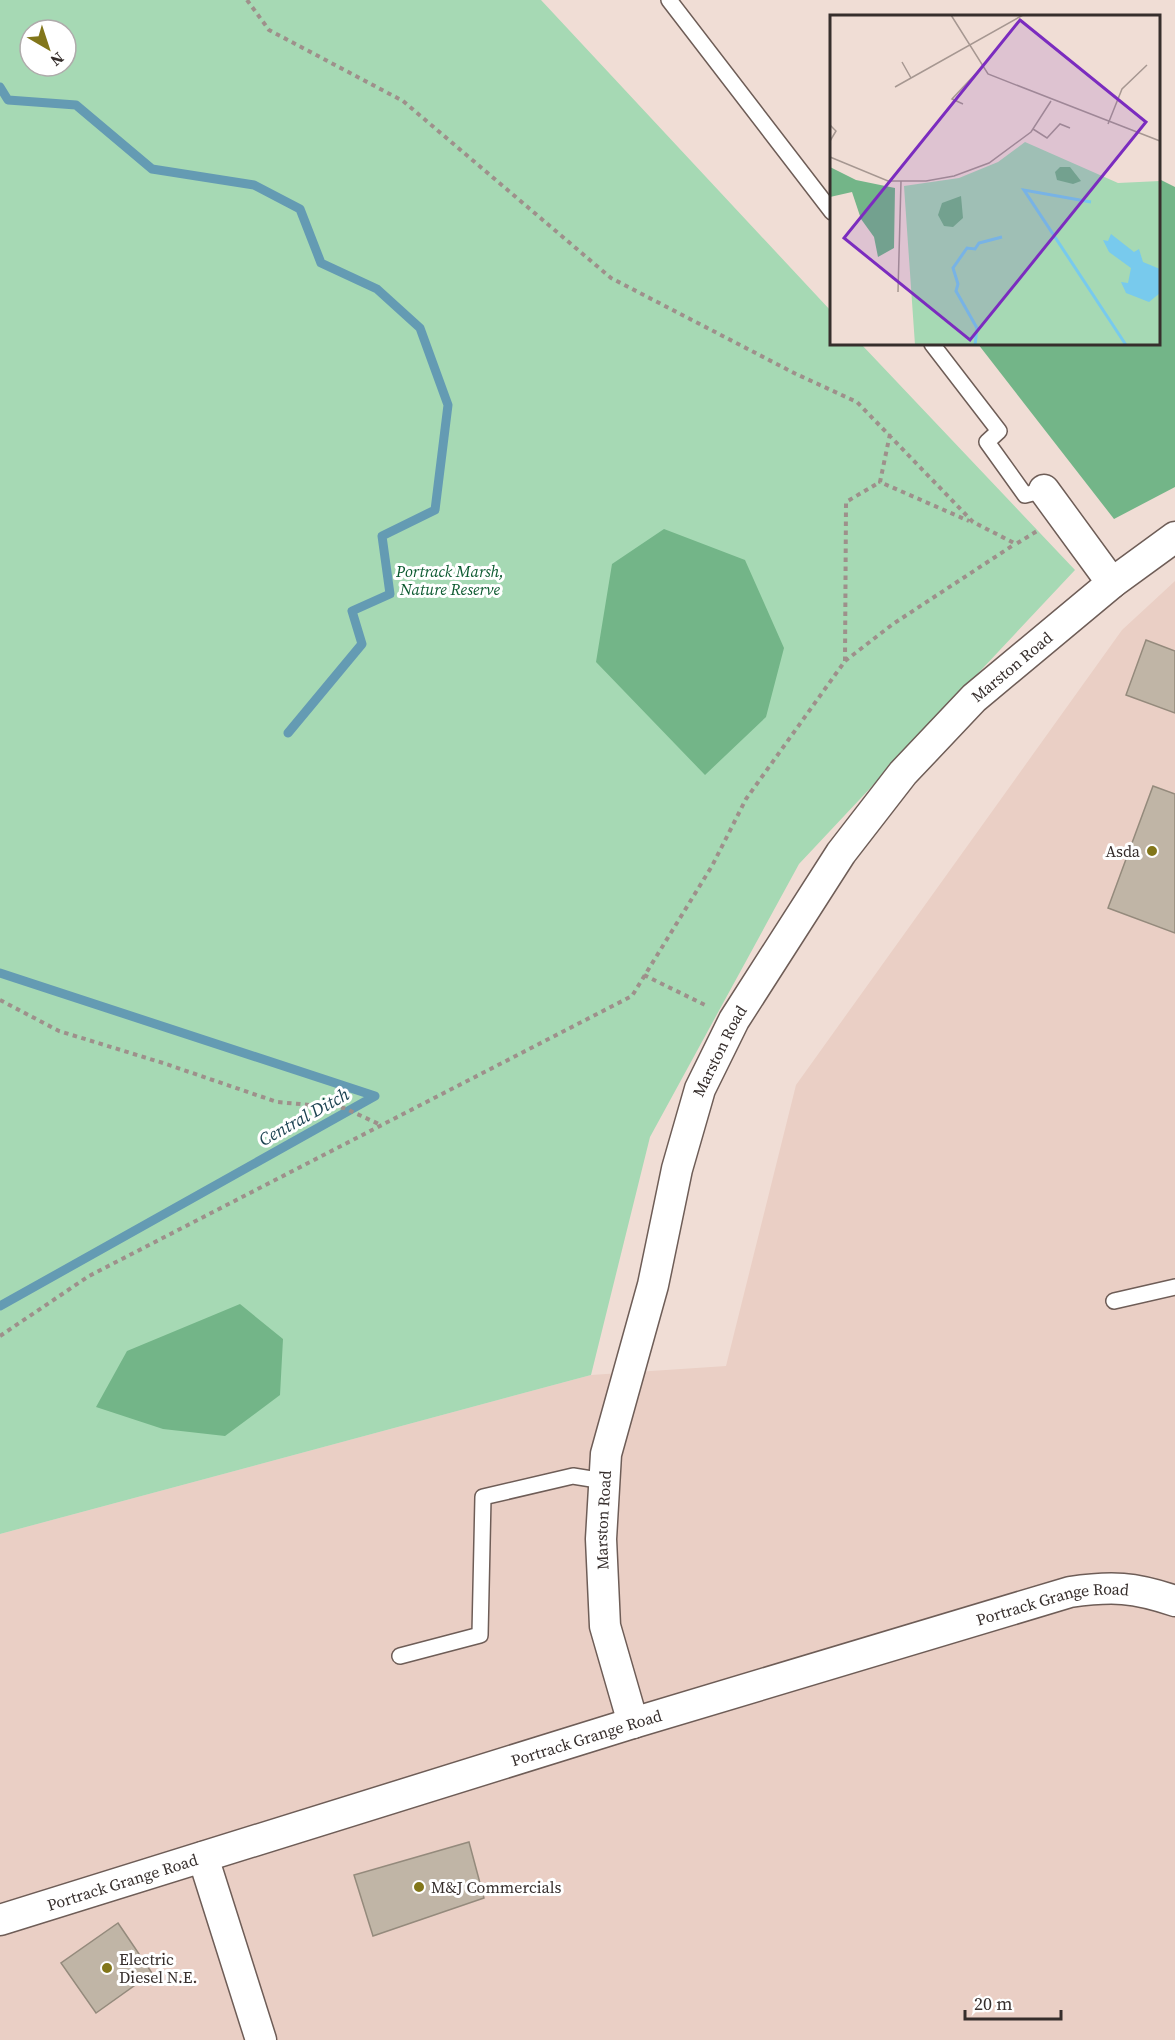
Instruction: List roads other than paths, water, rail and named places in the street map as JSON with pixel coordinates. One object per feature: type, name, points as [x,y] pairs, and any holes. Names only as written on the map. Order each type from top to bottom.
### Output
[{"type":"street","points":[[1044,490],[1112,583]]},
{"type":"street","name":"Marston Road","points":[[633,1723],[605,1626],[601,1539],[606,1454],[652,1285],[677,1169],[699,1089],[734,1020],[841,853],[903,773],[974,698],[1112,583],[1175,537]]},
{"type":"street","name":"Portrack Grange Road","points":[[0,1920],[633,1723],[1070,1592],[1110,1587],[1147,1592],[1175,1601]]},
{"type":"street","points":[[203,1857],[261,2040]]},
{"type":"lane","points":[[669,0],[830,211]]},
{"type":"lane","points":[[933,345],[999,431],[987,442],[1025,495],[1044,490]]},
{"type":"lane","points":[[1114,1301],[1175,1287]]},
{"type":"lane","points":[[400,1656],[480,1635],[483,1497],[573,1476],[604,1481]]},
{"type":"waterway","points":[[0,87],[8,100],[76,105],[152,169],[254,185],[300,209],[321,263],[377,289],[420,328],[448,405],[435,510],[382,536],[390,594],[352,611],[362,644],[288,733]]},
{"type":"waterway","name":"Central Ditch","points":[[0,973],[375,1096],[0,1306]]},
{"type":"place","name":"Asda","points":[[1152,851]]},
{"type":"place","name":"M&J Commercials","points":[[419,1887]]},
{"type":"place","name":"Electric Diesel N.E.","points":[[107,1968]]},
{"type":"park label","name":"Portrack Marsh, Nature Reserve","points":[[450,580]]}]
